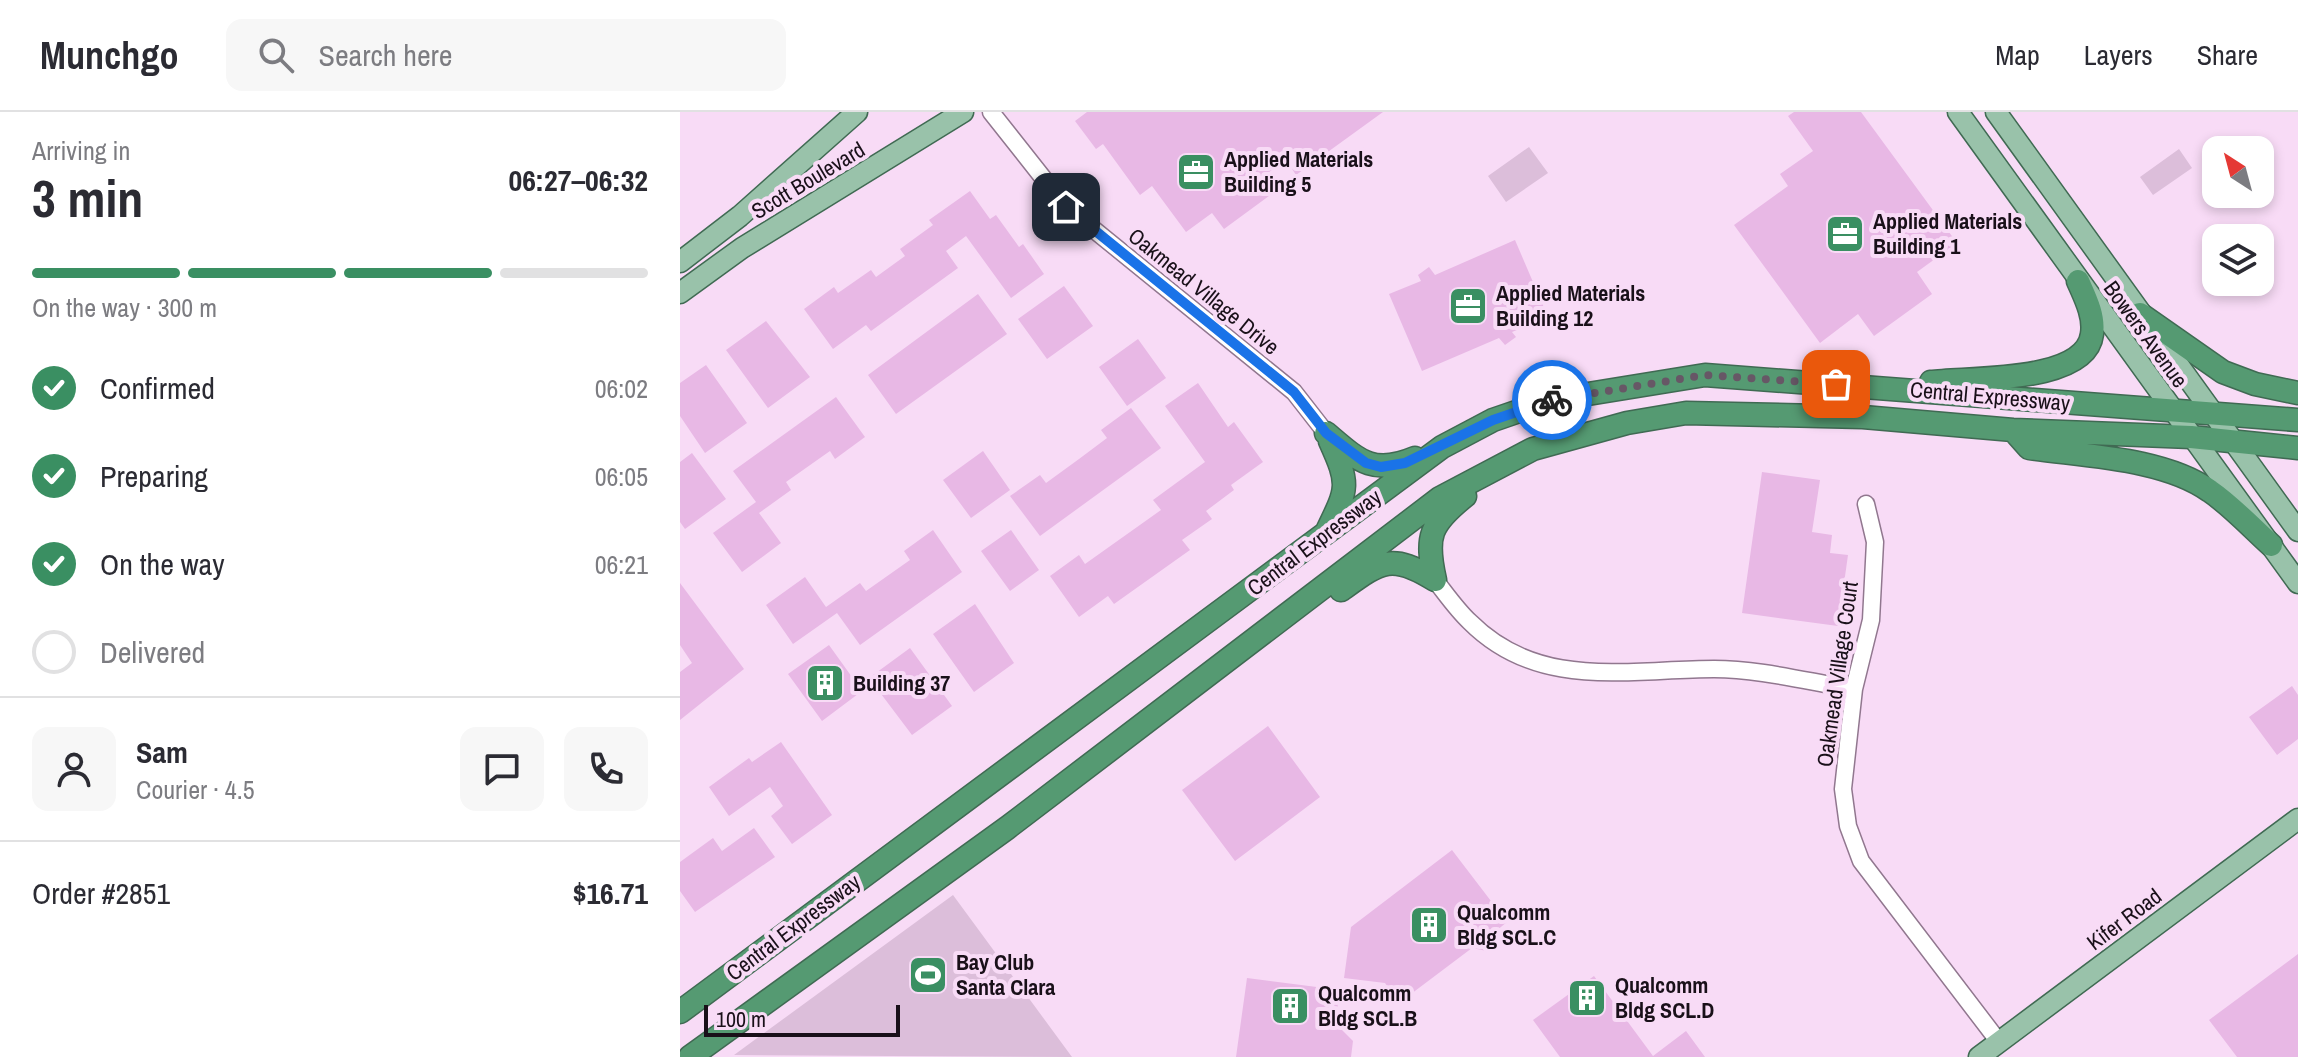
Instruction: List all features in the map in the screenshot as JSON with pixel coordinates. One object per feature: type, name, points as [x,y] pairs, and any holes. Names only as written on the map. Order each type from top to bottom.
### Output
[{"type":"highway","points":[[1892,388],[1967,378],[2033,374],[2066,365],[2085,351],[2092,335],[2091,316],[2078,281]]},
{"type":"highway","points":[[2140,314],[2223,372],[2255,384],[2298,393]]},
{"type":"highway","name":"Central Expressway","points":[[680,1012],[1442,447],[1493,420],[1551,400],[1705,375],[2298,420]]},
{"type":"highway","name":"Central Expressway","points":[[690,1057],[1007,828],[1440,498],[1533,449],[1627,423],[1686,413],[1909,419],[2013,430],[2191,437],[2298,448]]},
{"type":"highway","points":[[1435,580],[1430,558],[1431,531],[1440,517],[1459,501],[1490,478],[1627,423]]},
{"type":"highway","points":[[2013,430],[2029,448],[2146,465],[2182,476],[2210,490],[2271,545]]},
{"type":"highway","points":[[1326,433],[1357,459],[1381,467],[1405,463],[1442,447]]},
{"type":"highway","points":[[1325,535],[1342,500],[1346,480],[1326,433]]},
{"type":"highway","points":[[1208,673],[1239,662],[1379,564],[1404,563],[1435,580]]},
{"type":"main road","name":"Scott Boulevard","points":[[680,262],[740,216],[857,112]]},
{"type":"main road","name":"Scott Boulevard","points":[[680,293],[742,248],[963,112]]},
{"type":"main road","name":"Bowers Avenue","points":[[1958,112],[2298,583]]},
{"type":"main road","name":"Bowers Avenue","points":[[1996,112],[2298,531]]},
{"type":"main road","name":"Kifer Road","points":[[1979,1057],[2298,819]]},
{"type":"street","name":"Oakmead Village Drive","points":[[991,112],[1066,207],[1294,392],[1326,433]]},
{"type":"street","name":"Oakmead Village Court","points":[[1866,504],[1875,542],[1871,620],[1854,689],[1843,789],[1848,826],[1861,861],[1999,1042]]},
{"type":"street","points":[[1435,580],[1470,623],[1482,632],[1523,657],[1558,670],[1597,674],[1729,670],[1854,689]]},
{"type":"shaded area","points":[[1529,147],[1548,173],[1506,202],[1488,176]]},
{"type":"shaded area","points":[[2179,149],[2192,168],[2153,195],[2140,177]]},
{"type":"shaded area","name":"Bay Club Santa Clara","points":[[953,895],[1072,1057],[734,1055]]},
{"type":"building","name":"Applied Materials Building 5","points":[[1087,112],[1383,112],[1296,175],[1286,160],[1265,175],[1277,190],[1224,229],[1212,213],[1186,232],[1152,186],[1140,195],[1103,144],[1096,149],[1075,121]]},
{"type":"building","name":"Applied Materials Building 1","points":[[1794,112],[1861,112],[1957,243],[1917,272],[1932,294],[1874,336],[1858,314],[1820,343],[1734,225],[1788,186],[1780,174],[1813,151],[1788,116]]},
{"type":"building","points":[[970,191],[990,219],[996,215],[1019,247],[1023,244],[1044,274],[1011,298],[966,236],[946,251],[958,268],[871,331],[866,325],[833,349],[804,309],[834,287],[838,293],[871,270],[876,277],[905,256],[900,249],[933,225],[929,220]]},
{"type":"building","name":"Applied Materials Building 12","points":[[1515,240],[1548,317],[1512,332],[1516,337],[1505,345],[1499,338],[1422,371],[1389,294],[1421,281],[1418,275],[1429,267],[1435,275]]},
{"type":"building","points":[[1064,286],[1093,326],[1047,359],[1018,319]]},
{"type":"building","points":[[978,294],[1007,334],[896,414],[868,375]]},
{"type":"building","points":[[766,321],[810,377],[768,408],[726,350]]},
{"type":"building","points":[[1138,339],[1166,378],[1127,406],[1099,367]]},
{"type":"building","points":[[706,365],[747,423],[705,453],[680,416],[680,383]]},
{"type":"building","points":[[1198,383],[1228,427],[1234,422],[1263,462],[1231,485],[1234,490],[1206,511],[1212,519],[1182,540],[1190,550],[1114,604],[1108,596],[1079,617],[1050,576],[1079,555],[1085,564],[1161,510],[1153,500],[1205,462],[1165,406]]},
{"type":"building","points":[[836,397],[865,437],[835,459],[830,451],[786,482],[791,490],[759,513],[781,543],[742,572],[713,533],[756,502],[733,471]]},
{"type":"building","points":[[1131,408],[1161,448],[1040,536],[1010,496],[1040,475],[1046,483],[1079,459],[1107,438],[1101,430]]},
{"type":"building","points":[[983,451],[1010,490],[971,518],[943,480]]},
{"type":"building","points":[[692,453],[726,499],[685,529],[680,522],[680,462]]},
{"type":"building","points":[[1762,472],[1820,480],[1812,532],[1832,535],[1830,553],[1848,555],[1838,626],[1742,613]]},
{"type":"building","points":[[933,530],[962,572],[860,645],[837,613],[793,644],[766,605],[805,577],[826,607],[860,583],[866,591],[910,560],[904,551]]},
{"type":"building","points":[[1011,530],[1039,570],[1010,591],[981,551]]},
{"type":"building","points":[[680,583],[744,669],[680,720],[680,672],[692,663],[680,645]]},
{"type":"building","points":[[975,604],[1014,663],[974,692],[933,634]]},
{"type":"building","name":"Building 37","points":[[829,645],[862,691],[822,721],[788,674]]},
{"type":"building","points":[[910,648],[952,706],[912,735],[869,678]]},
{"type":"building","points":[[2292,686],[2298,695],[2298,739],[2277,755],[2249,717]]},
{"type":"building","points":[[1268,726],[1320,797],[1235,861],[1182,790]]},
{"type":"building","points":[[781,742],[832,815],[792,844],[771,816],[783,806],[770,787],[729,816],[709,787],[749,758],[752,762]]},
{"type":"building","points":[[754,828],[775,857],[695,912],[680,891],[680,862],[713,838],[722,851]]},
{"type":"building","name":"Qualcomm Bldg SCL.C","points":[[1452,850],[1507,922],[1496,931],[1492,952],[1472,948],[1399,1003],[1385,983],[1344,978],[1351,927]]},
{"type":"building","points":[[2298,954],[2298,1057],[2237,1057],[2209,1020]]},
{"type":"building","name":"Qualcomm Bldg SCL.D","points":[[1594,976],[1653,1056],[1686,1031],[1705,1057],[1560,1057],[1533,1020]]},
{"type":"building","name":"Qualcomm Bldg SCL.B","points":[[1247,978],[1340,990],[1335,1023],[1353,1041],[1351,1057],[1236,1057]]},
{"type":"way so far","points":[[1552,400],[1705,375],[1836,384]]},
{"type":"place","name":"Applied Materials Building 5","points":[[1196,172]]},
{"type":"place","name":"Applied Materials Building 1","points":[[1845,234]]},
{"type":"place","name":"Applied Materials Building 12","points":[[1468,306]]},
{"type":"place","name":"Building 37","points":[[825,683]]},
{"type":"place","name":"Qualcomm Bldg SCL.C","points":[[1429,925]]},
{"type":"place","name":"Bay Club Santa Clara","points":[[928,975]]},
{"type":"place","name":"Qualcomm Bldg SCL.D","points":[[1587,998]]},
{"type":"place","name":"Qualcomm Bldg SCL.B","points":[[1290,1006]]},
{"type":"route","points":[[1066,207],[1294,392],[1326,433],[1357,459],[1373,466],[1391,467],[1405,463],[1493,420],[1552,400]]}]
